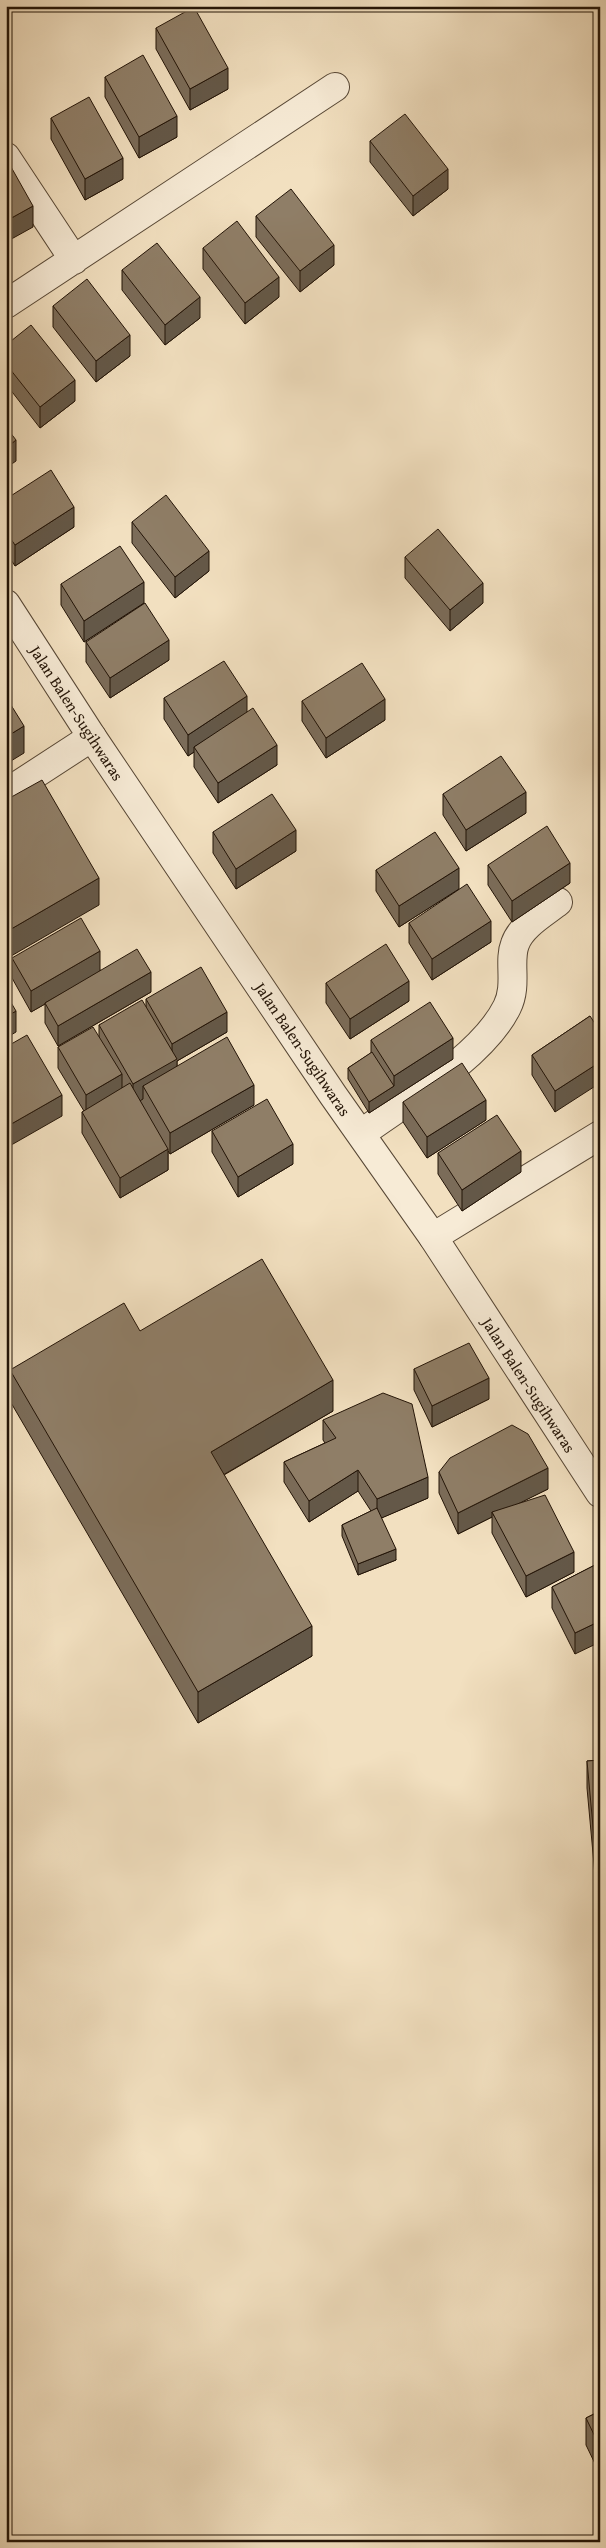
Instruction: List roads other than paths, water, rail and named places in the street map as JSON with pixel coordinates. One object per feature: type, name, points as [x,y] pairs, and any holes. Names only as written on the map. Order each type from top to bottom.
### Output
[{"type":"street","points":[[6,304],[336,87]]},
{"type":"street","points":[[6,157],[74,260]]},
{"type":"street","name":"Jalan Balen-Sugihwaras","points":[[6,604],[92,737],[333,1095],[362,1133],[434,1237],[600,1493]]},
{"type":"street","points":[[6,793],[92,737]]},
{"type":"street","points":[[362,1133],[465,1057],[490,1032],[507,1007],[514,986],[514,945],[521,933],[558,902]]},
{"type":"street","points":[[434,1237],[600,1135]]}]
